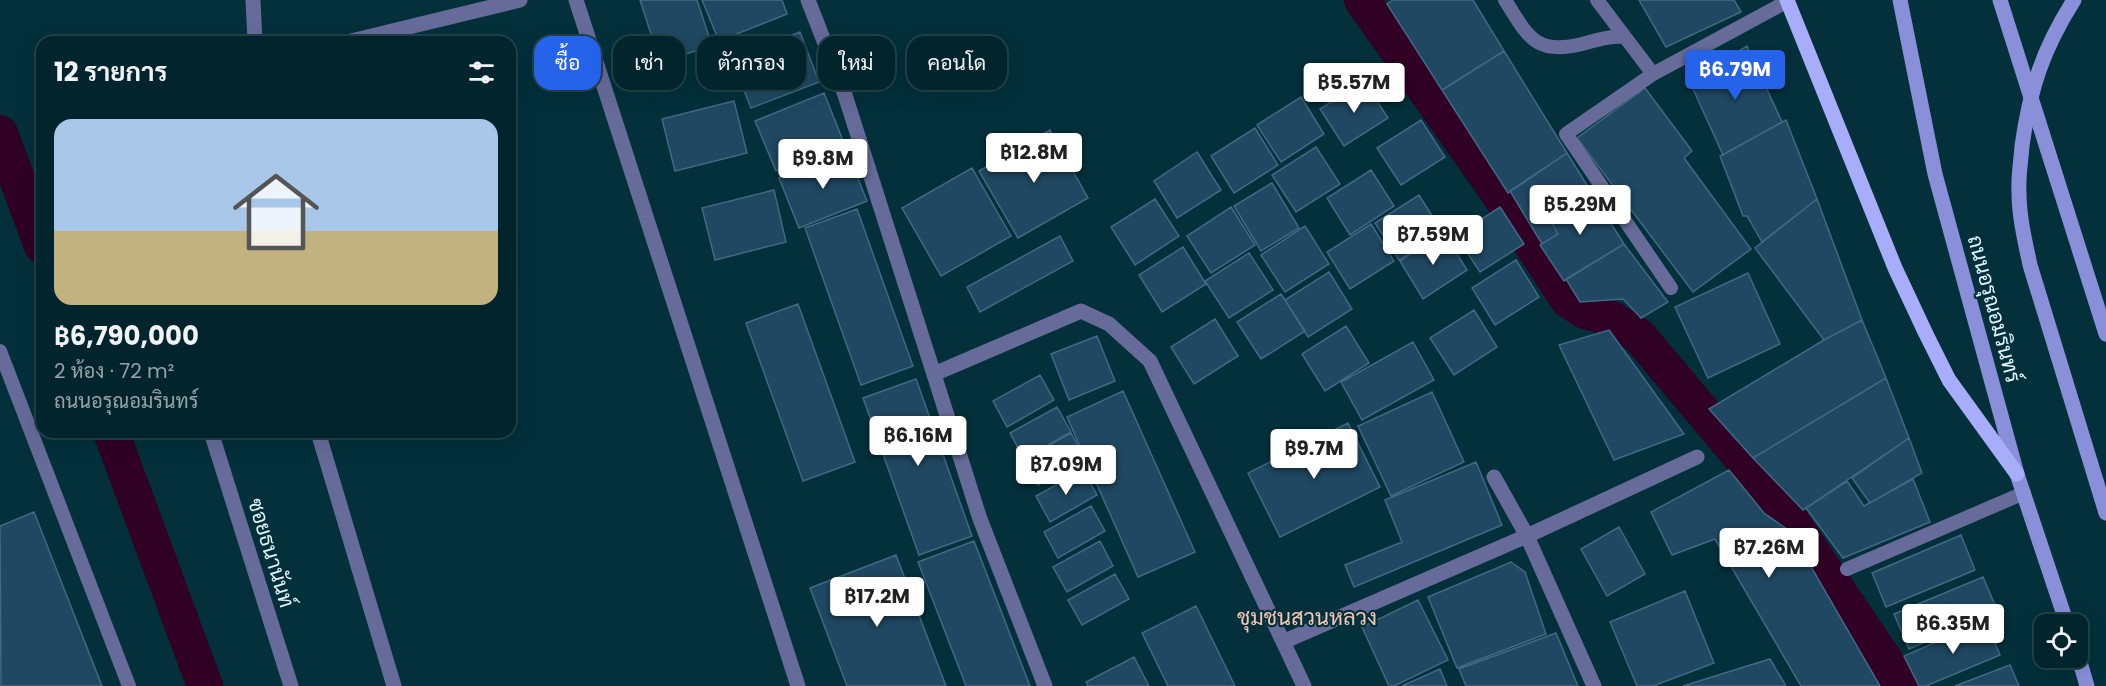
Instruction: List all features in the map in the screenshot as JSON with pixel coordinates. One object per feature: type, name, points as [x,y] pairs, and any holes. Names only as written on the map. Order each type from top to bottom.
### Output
[{"type":"main road","name":"ถนนอรุณอมรินทร์","points":[[1900,0],[1935,174],[2017,474],[2064,614]]},
{"type":"main road","points":[[2000,0],[2106,334]]},
{"type":"main road","points":[[2074,0],[2056,29],[2038,71],[2027,108],[2019,192],[2022,226],[2030,265],[2106,513]]},
{"type":"main road","points":[[1788,1],[1895,268],[1926,334],[1949,380],[2017,474]]},
{"type":"main road","points":[[2082,668],[2087,686]]},
{"type":"street","points":[[253,0],[255,36]]},
{"type":"street","points":[[372,36],[520,0]]},
{"type":"street","points":[[576,0],[798,686]]},
{"type":"street","points":[[808,0],[844,95],[980,519],[1045,686]]},
{"type":"street","points":[[934,374],[1081,311],[1109,324],[1150,361],[1285,641],[1304,686]]},
{"type":"street","name":"ซอยธนานันท์","points":[[213,438],[291,686]]},
{"type":"street","points":[[320,438],[394,686]]},
{"type":"street","points":[[1285,641],[1527,536],[1697,457]]},
{"type":"street","points":[[1494,477],[1527,536],[1594,686]]},
{"type":"lane","points":[[1505,0],[1526,33],[1546,47],[1580,44],[1612,36],[1624,37]]},
{"type":"lane","points":[[1597,0],[1653,74]]},
{"type":"lane","points":[[1671,288],[1566,134],[1653,74],[1788,1]]},
{"type":"lane","points":[[0,351],[129,686]]},
{"type":"lane","points":[[1846,569],[2024,493]]},
{"type":"building","points":[[640,0],[697,0],[709,36],[697,36],[697,51],[685,54],[685,36],[652,36]]},
{"type":"building","points":[[702,0],[782,0],[787,14],[732,36],[717,36]]},
{"type":"building","points":[[1393,0],[1473,0],[1504,51],[1442,90],[1387,4]]},
{"type":"building","points":[[1639,0],[1734,0],[1741,12],[1666,47]]},
{"type":"building","points":[[800,32],[802,36],[789,36]]},
{"type":"building","points":[[1747,46],[1782,122],[1723,155],[1689,80]]},
{"type":"building","points":[[806,48],[818,79],[818,82],[806,87]]},
{"type":"building","points":[[1504,51],[1567,153],[1508,193],[1442,90]]},
{"type":"building","points":[[1364,81],[1388,118],[1344,146],[1320,109]]},
{"type":"building","points":[[1645,88],[1692,151],[1684,158],[1751,249],[1693,292],[1577,138]]},
{"type":"building","points":[[744,90],[798,90],[751,108]]},
{"type":"building","points":[[824,93],[844,143],[776,171],[755,121]]},
{"type":"building","points":[[1301,97],[1324,134],[1281,162],[1257,125]]},
{"type":"building","points":[[734,101],[747,153],[675,171],[662,119]]},
{"type":"building","points":[[1421,120],[1445,157],[1401,185],[1377,148]]},
{"type":"building","points":[[1786,120],[1817,199],[1762,242],[1747,216],[1743,216],[1720,156]]},
{"type":"building","points":[[1255,128],[1278,165],[1234,193],[1211,156]]},
{"type":"building","points":[[1050,130],[1088,198],[1018,238],[979,171]]},
{"type":"building","points":[[1316,147],[1340,184],[1296,212],[1272,175]]},
{"type":"building","points":[[847,151],[867,201],[799,228],[779,178]]},
{"type":"building","points":[[1197,152],[1221,190],[1177,218],[1154,181]]},
{"type":"building","points":[[1567,153],[1590,190],[1548,216],[1558,234],[1542,244],[1510,191]]},
{"type":"building","points":[[972,168],[1011,236],[941,276],[902,208]]},
{"type":"building","points":[[1371,170],[1394,206],[1350,235],[1327,198]]},
{"type":"building","points":[[1272,183],[1299,228],[1261,251],[1234,206]]},
{"type":"building","points":[[774,190],[786,242],[715,260],[702,208]]},
{"type":"building","points":[[1590,190],[1624,244],[1564,281],[1540,245],[1558,234],[1548,216]]},
{"type":"building","points":[[1419,195],[1442,232],[1399,260],[1375,223]]},
{"type":"building","points":[[1155,199],[1179,236],[1135,265],[1111,227]]},
{"type":"building","points":[[1817,199],[1862,320],[1824,340],[1755,248]]},
{"type":"building","points":[[1231,207],[1255,245],[1211,273],[1187,236]]},
{"type":"building","points":[[1500,207],[1524,244],[1480,272],[1456,236]]},
{"type":"building","points":[[857,209],[913,366],[861,385],[805,228]]},
{"type":"building","points":[[1371,224],[1394,261],[1350,289],[1327,252]]},
{"type":"building","points":[[1305,226],[1329,264],[1285,292],[1261,255]]},
{"type":"building","points":[[1444,233],[1467,270],[1423,299],[1400,261]]},
{"type":"building","points":[[1060,236],[1073,261],[980,312],[967,287]]},
{"type":"building","points":[[1624,244],[1668,302],[1641,318],[1623,299],[1580,302],[1566,279]]},
{"type":"building","points":[[1183,247],[1206,284],[1162,312],[1139,275]]},
{"type":"building","points":[[1249,253],[1273,290],[1229,318],[1205,281]]},
{"type":"building","points":[[1516,260],[1539,297],[1495,325],[1472,288]]},
{"type":"building","points":[[1329,272],[1352,309],[1308,337],[1285,300]]},
{"type":"building","points":[[1748,273],[1780,344],[1708,378],[1675,307]]},
{"type":"building","points":[[1281,294],[1305,331],[1261,359],[1237,322]]},
{"type":"building","points":[[798,304],[855,462],[803,481],[746,323]]},
{"type":"building","points":[[1474,310],[1497,347],[1454,375],[1430,338]]},
{"type":"building","points":[[1215,319],[1238,356],[1194,384],[1171,347]]},
{"type":"building","points":[[1862,320],[1886,378],[1753,458],[1709,409],[1824,340]]},
{"type":"building","points":[[1346,326],[1369,363],[1325,391],[1302,354]]},
{"type":"building","points":[[1609,330],[1684,434],[1614,460],[1559,345]]},
{"type":"building","points":[[1097,336],[1115,381],[1069,400],[1051,354]]},
{"type":"building","points":[[1413,342],[1434,380],[1362,420],[1341,382]]},
{"type":"building","points":[[1040,375],[1054,400],[1007,427],[993,401]]},
{"type":"building","points":[[1886,378],[1909,438],[1803,510],[1753,458]]},
{"type":"building","points":[[916,379],[972,536],[919,555],[863,398]]},
{"type":"building","points":[[1123,391],[1195,552],[1138,577],[1067,417]]},
{"type":"building","points":[[1432,392],[1464,462],[1391,496],[1358,426]]},
{"type":"building","points":[[1057,407],[1071,432],[1024,459],[1010,433]]},
{"type":"building","points":[[1348,423],[1380,487],[1280,537],[1248,473]]},
{"type":"building","points":[[1071,433],[1085,459],[1038,485],[1024,459]]},
{"type":"building","points":[[1909,438],[1922,473],[1870,503],[1852,478]]},
{"type":"building","points":[[1476,462],[1502,525],[1354,587],[1345,565],[1402,542],[1385,500]]},
{"type":"building","points":[[1083,470],[1097,495],[1050,522],[1036,496]]},
{"type":"building","points":[[1729,470],[1764,513],[1791,532],[1880,686],[1801,686],[1715,539],[1672,555],[1651,512]]},
{"type":"building","points":[[1913,479],[1930,522],[1843,558],[1806,508],[1847,481],[1864,506]]},
{"type":"building","points":[[1091,506],[1105,531],[1058,558],[1044,532]]},
{"type":"building","points":[[34,512],[102,686],[1,686],[0,526]]},
{"type":"building","points":[[1619,527],[1645,574],[1607,596],[1581,549]]},
{"type":"building","points":[[1961,535],[1975,570],[1886,607],[1872,573]]},
{"type":"building","points":[[974,541],[1030,686],[966,686],[918,562]]},
{"type":"building","points":[[1100,541],[1113,566],[1067,592],[1053,567]]},
{"type":"building","points":[[896,555],[946,686],[847,686],[810,588]]},
{"type":"building","points":[[1511,562],[1525,572],[1546,634],[1457,668],[1428,597]]},
{"type":"building","points":[[1115,574],[1129,599],[1082,625],[1068,600]]},
{"type":"building","points":[[1983,577],[1998,612],[1909,649],[1894,614]]},
{"type":"building","points":[[1685,591],[1714,663],[1653,686],[1637,686],[1610,622]]},
{"type":"building","points":[[1418,600],[1448,660],[1394,686],[1389,686],[1362,627]]},
{"type":"building","points":[[1196,606],[1235,686],[1168,686],[1142,633]]},
{"type":"building","points":[[1986,620],[2000,655],[1926,686],[1919,686],[1904,656]]},
{"type":"building","points":[[1556,633],[1578,686],[1466,686],[1459,669]]},
{"type":"building","points":[[1134,657],[1149,686],[1088,686],[1086,682]]},
{"type":"building","points":[[1770,659],[1786,686],[1683,686]]},
{"type":"building","points":[[2010,665],[2019,686],[1955,686]]},
{"type":"building","points":[[1440,669],[1447,686],[1402,686]]},
{"type":"waterway","points":[[1362,0],[1495,188],[1568,300],[1585,311],[1610,318],[1639,336],[1780,504],[1902,686]]},
{"type":"waterway","points":[[0,133],[36,230]]},
{"type":"waterway","points":[[113,438],[205,686]]},
{"type":"district","name":"ชุมชนสวนหลวง","points":[[1307,617]]}]
